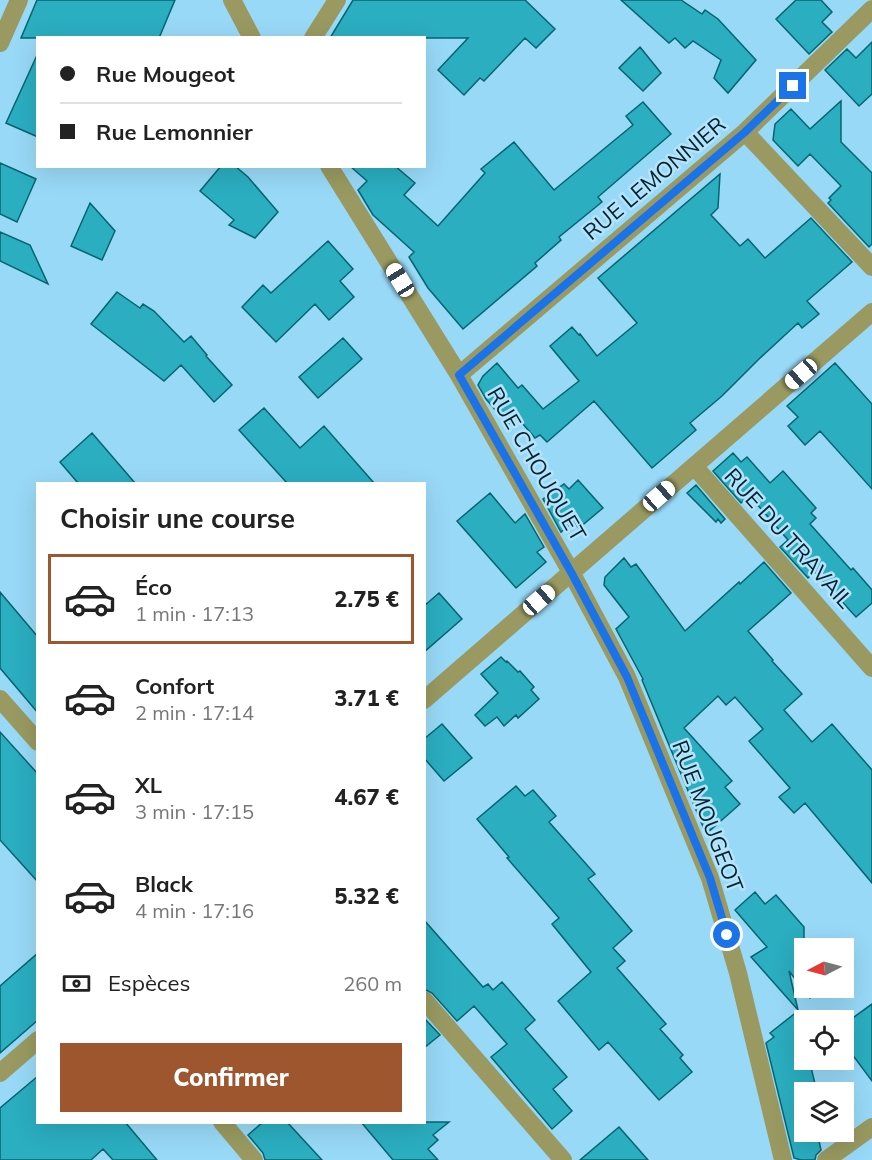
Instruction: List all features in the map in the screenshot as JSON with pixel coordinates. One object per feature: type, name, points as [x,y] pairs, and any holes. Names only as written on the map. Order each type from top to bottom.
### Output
[{"type":"street","points":[[0,43],[19,0]]},
{"type":"street","points":[[232,0],[251,36]]},
{"type":"street","points":[[314,36],[337,0]]},
{"type":"street","name":"RUE LEMONNIER","points":[[459,375],[745,132],[872,9]]},
{"type":"street","points":[[745,132],[872,267]]},
{"type":"street","name":"RUE CHOUQUET","points":[[330,168],[459,375],[571,572]]},
{"type":"street","points":[[426,698],[872,312]]},
{"type":"street","name":"RUE DU TRAVAIL","points":[[694,466],[872,668]]},
{"type":"street","name":"RUE MOUGEOT","points":[[571,572],[627,677],[710,878],[738,973],[783,1160]]},
{"type":"street","points":[[0,699],[36,740]]},
{"type":"street","points":[[426,1002],[563,1160]]},
{"type":"street","points":[[0,1073],[36,1042]]},
{"type":"street","points":[[224,1124],[254,1160]]},
{"type":"street","points":[[826,1160],[872,1127]]},
{"type":"building","points":[[37,0],[175,0],[160,36],[21,38]]},
{"type":"building","points":[[353,0],[525,0],[555,29],[536,48],[525,38],[484,81],[480,78],[464,95],[438,70],[468,38],[331,36]]},
{"type":"building","points":[[621,0],[681,0],[702,14],[705,10],[718,19],[756,60],[728,93],[714,78],[721,60],[693,41],[685,48],[675,38],[669,43]]},
{"type":"building","points":[[796,0],[821,0],[832,12],[822,22],[832,32],[809,54],[776,19]]},
{"type":"building","points":[[872,42],[872,94],[859,106],[825,70],[847,49],[856,58]]},
{"type":"building","points":[[640,47],[661,73],[643,91],[619,68]]},
{"type":"building","points":[[36,57],[36,136],[6,123]]},
{"type":"building","points":[[841,101],[841,142],[872,173],[872,244],[869,247],[828,203],[831,200],[829,198],[841,186],[810,154],[798,166],[773,140],[775,124],[791,109],[810,129]]},
{"type":"building","points":[[643,102],[671,134],[598,197],[602,202],[559,237],[561,240],[535,263],[537,266],[463,329],[428,288],[409,257],[414,252],[373,215],[358,190],[367,181],[352,168],[397,168],[415,183],[404,195],[438,226],[485,173],[481,169],[514,142],[554,190],[633,125],[626,116]]},
{"type":"building","points":[[0,163],[36,179],[17,222],[0,214]]},
{"type":"building","points":[[219,168],[237,168],[278,212],[255,238],[229,225],[234,220],[200,191]]},
{"type":"building","points":[[720,174],[718,208],[711,215],[740,246],[748,239],[765,258],[811,218],[852,262],[807,301],[819,314],[802,328],[798,323],[722,396],[690,423],[696,430],[652,468],[594,401],[547,442],[540,435],[535,438],[517,417],[508,425],[486,399],[478,385],[483,376],[497,363],[518,388],[522,385],[543,409],[579,381],[550,346],[572,327],[597,356],[637,323],[598,278]]},
{"type":"building","points":[[90,203],[115,231],[102,260],[71,246]]},
{"type":"building","points":[[0,232],[30,245],[48,284],[0,261]]},
{"type":"building","points":[[328,241],[353,269],[340,281],[354,297],[329,320],[315,304],[276,342],[242,307],[263,285],[271,293]]},
{"type":"building","points":[[117,292],[140,308],[143,304],[154,311],[184,342],[191,336],[232,385],[214,402],[181,365],[164,381],[91,324]]},
{"type":"building","points":[[343,338],[362,359],[318,398],[299,377]]},
{"type":"building","points":[[835,363],[872,404],[872,489],[820,431],[805,445],[788,426],[798,417],[787,406]]},
{"type":"building","points":[[264,408],[300,448],[324,426],[373,482],[286,482],[239,430]]},
{"type":"building","points":[[92,433],[134,482],[77,482],[60,462]]},
{"type":"building","points":[[733,453],[741,462],[747,457],[770,483],[783,471],[816,508],[811,513],[816,518],[810,524],[872,590],[872,603],[856,617],[815,572],[808,578],[780,547],[788,540],[749,495],[741,503],[713,471]]},
{"type":"building","points":[[578,480],[603,508],[579,528],[573,522],[561,532],[543,499],[564,484],[569,489]]},
{"type":"building","points":[[696,485],[725,519],[721,523],[718,519],[716,522],[687,493]]},
{"type":"building","points":[[490,493],[515,523],[525,514],[544,547],[537,552],[546,562],[516,588],[457,521]]},
{"type":"building","points":[[624,558],[631,567],[636,564],[685,631],[764,562],[791,593],[748,631],[802,694],[784,710],[812,742],[832,724],[872,770],[872,883],[805,803],[794,813],[779,797],[790,788],[749,741],[763,729],[735,697],[726,705],[718,696],[684,728],[732,781],[725,787],[740,804],[706,834],[643,679],[616,629],[629,617],[604,585],[605,577]]},
{"type":"building","points":[[0,592],[36,635],[36,711],[0,668]]},
{"type":"building","points":[[439,593],[462,619],[426,650],[426,604]]},
{"type":"building","points":[[501,657],[518,672],[520,671],[534,687],[531,690],[539,699],[518,718],[516,715],[504,726],[497,717],[485,726],[475,715],[498,693],[481,674]]},
{"type":"building","points":[[442,724],[472,758],[444,781],[426,760],[426,737]]},
{"type":"building","points":[[0,732],[36,772],[36,880],[0,840]]},
{"type":"building","points":[[516,786],[525,796],[533,790],[556,816],[549,822],[595,874],[588,879],[632,931],[613,948],[625,961],[617,968],[666,1024],[660,1029],[683,1055],[680,1058],[692,1072],[659,1100],[608,1042],[599,1050],[558,1001],[591,972],[552,924],[559,918],[477,819]]},
{"type":"building","points":[[755,892],[765,904],[776,895],[804,927],[804,938],[794,938],[794,977],[789,971],[798,1010],[751,957],[767,947],[735,910]]},
{"type":"building","points":[[426,922],[483,987],[488,984],[493,990],[502,982],[535,1020],[525,1029],[567,1077],[553,1089],[572,1111],[552,1129],[491,1057],[507,1044],[474,1006],[457,1021],[432,993],[426,990]]},
{"type":"building","points":[[36,955],[36,1022],[0,1053],[0,986]]},
{"type":"building","points":[[872,1004],[872,1081],[854,1057],[854,1017]]},
{"type":"building","points":[[794,1014],[794,1070],[812,1070],[815,1082],[794,1082],[794,1142],[819,1142],[821,1150],[815,1160],[794,1158],[766,1043],[774,1037],[770,1033]]},
{"type":"building","points":[[426,1020],[440,1035],[426,1046]]},
{"type":"building","points":[[36,1078],[36,1124],[127,1124],[157,1160],[113,1160],[103,1149],[91,1160],[0,1160],[0,1108]]},
{"type":"building","points":[[449,1122],[433,1135],[438,1140],[428,1149],[438,1160],[393,1160],[363,1124]]},
{"type":"building","points":[[261,1124],[289,1124],[322,1160],[265,1160],[263,1153],[248,1135]]},
{"type":"building","points":[[619,1127],[648,1160],[580,1160]]},
{"type":"route","points":[[727,935],[710,878],[627,677],[571,572],[459,375],[745,132],[793,86]]}]
